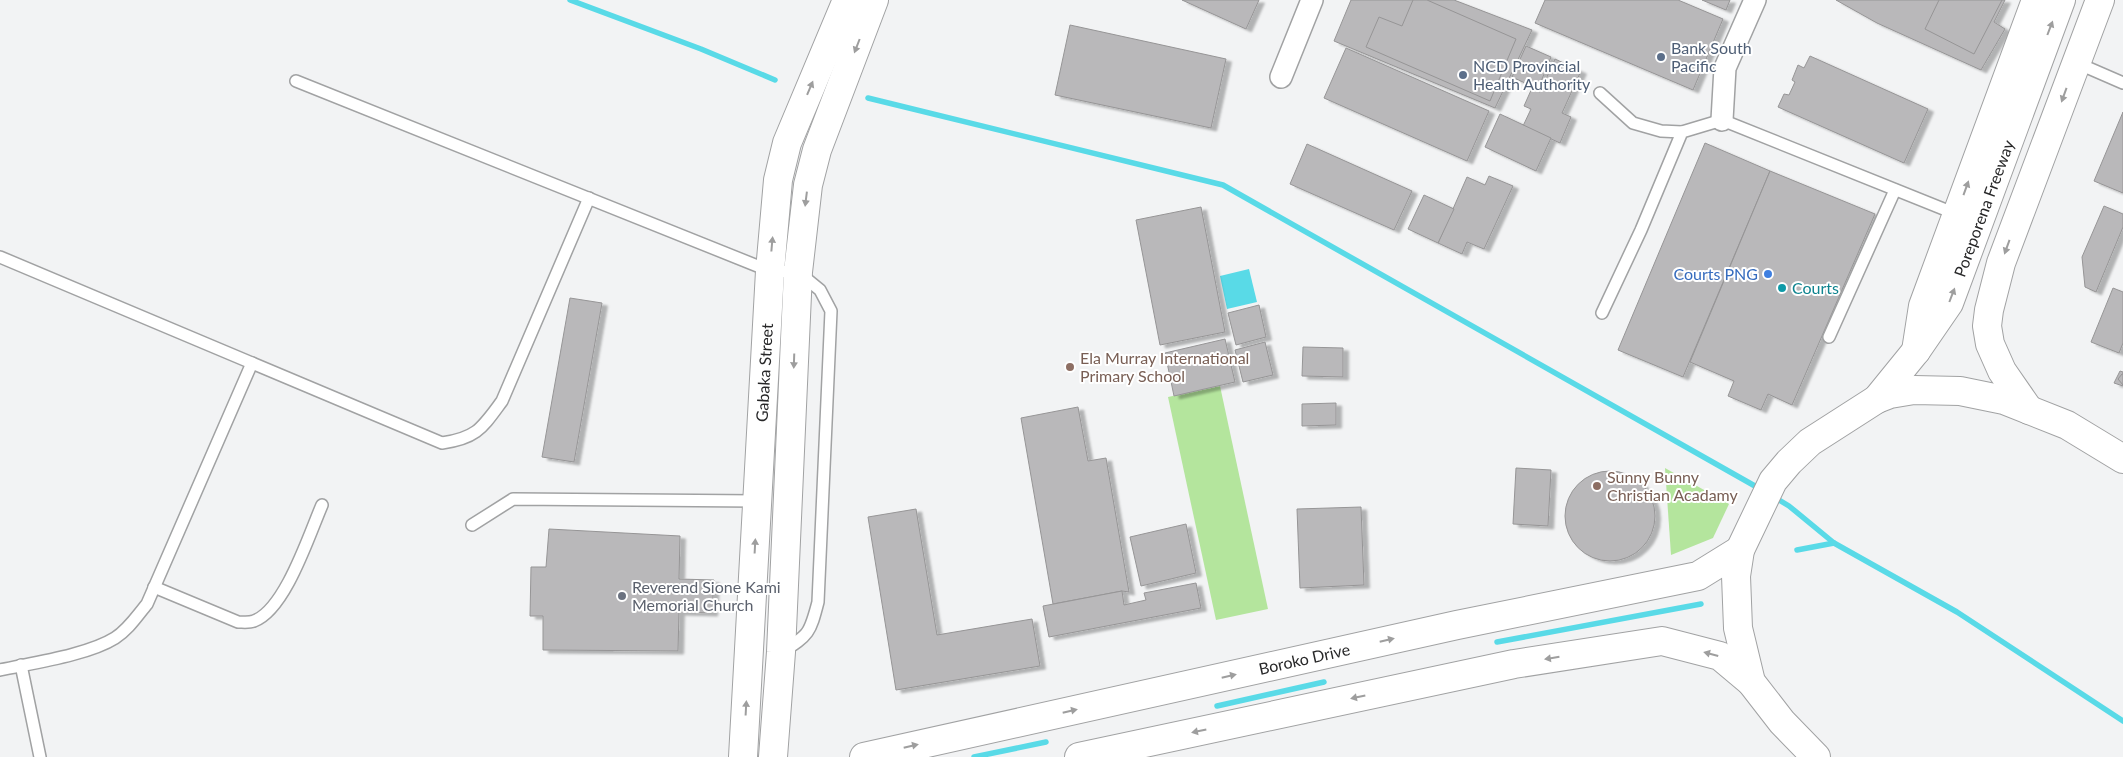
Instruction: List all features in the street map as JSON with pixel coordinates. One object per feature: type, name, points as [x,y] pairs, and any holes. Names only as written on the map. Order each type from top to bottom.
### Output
[{"type":"main road","name":"Gabaka Street","points":[[743,757],[770,271],[778,180],[787,143],[847,0]]},
{"type":"main road","name":"Gabaka Street","points":[[773,757],[781,652],[798,272],[808,185],[817,150],[874,0]]},
{"type":"main road","points":[[1916,351],[1923,306],[2036,0]]},
{"type":"main road","name":"Poreporena Freeway","points":[[1877,399],[1916,351],[1949,303],[2061,0]]},
{"type":"main road","points":[[2029,410],[2002,372],[1990,344],[1987,326],[1989,310],[2001,263],[2100,0]]},
{"type":"main road","points":[[1751,682],[1738,628],[1736,576],[1744,542],[1773,481],[1789,462],[1810,442],[1877,399],[1890,394],[1914,390],[1960,391],[2004,400],[2068,425],[2092,438],[2123,459]]},
{"type":"main road","name":"Boroko Drive","points":[[864,757],[1457,625],[1698,576],[1744,542]]},
{"type":"main road","points":[[1079,757],[1514,664],[1662,641],[1720,656],[1751,682],[1782,722],[1816,757]]},
{"type":"street","points":[[1281,77],[1312,0]]},
{"type":"street","points":[[1722,120],[1725,68],[1755,0]]},
{"type":"lane","points":[[2076,62],[2123,83]]},
{"type":"lane","points":[[296,80],[770,271],[798,272],[820,290],[831,311],[823,535],[818,602],[813,624],[804,639],[781,652]]},
{"type":"lane","points":[[1600,93],[1633,123],[1661,131],[1682,132],[1722,120],[1956,214]]},
{"type":"lane","points":[[1602,313],[1641,230],[1682,132]]},
{"type":"lane","points":[[1829,337],[1895,190]]},
{"type":"lane","points":[[0,257],[442,443],[469,437],[482,428],[502,401],[589,198]]},
{"type":"lane","points":[[0,670],[97,647],[117,637],[133,621],[146,604],[154,587],[252,363]]},
{"type":"lane","points":[[472,525],[513,499],[757,501]]},
{"type":"lane","points":[[154,587],[238,622],[253,622],[265,615],[286,588],[322,505]]},
{"type":"lane","points":[[21,665],[40,757]]},
{"type":"green space","points":[[1220,386],[1268,609],[1216,620],[1168,397]]},
{"type":"green space","points":[[1665,468],[1729,504],[1713,538],[1671,555]]},
{"type":"water","points":[[1249,269],[1257,302],[1227,309],[1220,276]]},
{"type":"building","points":[[1182,0],[1259,0],[1246,29]]},
{"type":"building","name":"NCD Provincial Health Authority","points":[[1351,0],[1454,0],[1532,30],[1495,108],[1334,41]]},
{"type":"building","name":"NCD Provincial Health Authority","points":[[1413,0],[1427,0],[1516,39],[1490,101],[1366,47],[1379,17],[1402,26]]},
{"type":"building","name":"Bank South Pacific","points":[[1545,0],[1678,0],[1723,19],[1693,90],[1535,23]]},
{"type":"building","points":[[1702,0],[1730,0],[1726,10]]},
{"type":"building","points":[[1836,0],[2005,0],[1994,22],[2005,29],[1981,70],[1877,23]]},
{"type":"building","points":[[1939,0],[2002,0],[1974,54],[1925,29]]},
{"type":"building","points":[[1070,25],[1226,59],[1211,128],[1055,95]]},
{"type":"building","points":[[1526,46],[1551,57],[1538,89],[1512,77]]},
{"type":"building","points":[[1346,48],[1489,111],[1467,161],[1324,98]]},
{"type":"building","points":[[1810,56],[1928,109],[1904,163],[1778,107],[1784,94],[1789,95],[1795,82],[1792,80],[1798,65],[1804,68]]},
{"type":"building","points":[[1555,59],[1581,71],[1562,113],[1571,117],[1560,143],[1523,126],[1531,109],[1524,106],[1532,88],[1540,92]]},
{"type":"building","points":[[2123,112],[2123,193],[2094,181]]},
{"type":"building","points":[[1500,114],[1551,138],[1536,171],[1485,147]]},
{"type":"building","points":[[1705,143],[1770,171],[1683,377],[1618,350]]},
{"type":"building","points":[[1307,144],[1412,191],[1394,230],[1290,184]]},
{"type":"building","name":"Courts","points":[[1770,171],[1875,214],[1792,405],[1768,394],[1761,410],[1728,396],[1734,381],[1690,362]]},
{"type":"building","points":[[1489,176],[1513,186],[1484,249],[1467,242],[1462,254],[1438,243],[1467,177],[1485,185]]},
{"type":"building","points":[[1424,195],[1454,209],[1438,243],[1408,229]]},
{"type":"building","points":[[2104,206],[2123,214],[2123,227],[2096,292],[2085,287],[2082,257]]},
{"type":"building","points":[[1201,207],[1225,332],[1160,345],[1136,220]]},
{"type":"building","points":[[2113,288],[2123,292],[2123,343],[2119,353],[2091,342]]},
{"type":"building","points":[[570,298],[602,303],[574,462],[542,457]]},
{"type":"building","points":[[1259,305],[1266,337],[1236,345],[1228,313]]},
{"type":"building","points":[[1225,339],[1235,382],[1174,396],[1165,353]]},
{"type":"building","points":[[1265,342],[1273,375],[1243,382],[1235,350]]},
{"type":"building","points":[[1303,347],[1343,348],[1343,377],[1302,376]]},
{"type":"building","points":[[2120,371],[2123,372],[2123,386],[2114,383]]},
{"type":"building","points":[[2123,374],[2123,385],[2118,379]]},
{"type":"building","points":[[1336,403],[1336,425],[1302,426],[1302,404]]},
{"type":"building","points":[[1078,407],[1088,461],[1106,458],[1129,592],[1122,591],[1053,604],[1021,418]]},
{"type":"building","points":[[1516,468],[1551,470],[1548,526],[1513,524]]},
{"type":"building","points":[[1610,471],[1627,474],[1642,484],[1652,499],[1655,516],[1652,533],[1642,548],[1627,558],[1610,561],[1593,558],[1578,548],[1568,533],[1565,516],[1568,499],[1578,484],[1593,474]]},
{"type":"building","points":[[1361,507],[1364,585],[1300,588],[1297,509]]},
{"type":"building","points":[[916,509],[937,635],[1032,619],[1040,666],[896,690],[868,517]]},
{"type":"building","points":[[1186,524],[1196,573],[1141,586],[1130,537]]},
{"type":"building","name":"Reverend Sione Kami Memorial Church","points":[[549,529],[680,536],[679,579],[714,580],[712,613],[679,612],[678,651],[543,650],[543,616],[530,616],[531,567],[546,567]]},
{"type":"building","points":[[1196,583],[1201,608],[1049,637],[1043,606],[1122,591],[1124,605],[1146,600],[1144,593]]},
{"type":"waterway","points":[[570,0],[701,49],[775,80]]},
{"type":"waterway","points":[[868,98],[1223,185],[1762,490]]},
{"type":"waterway","points":[[1774,497],[1789,506],[1834,543],[1957,612],[2123,721]]},
{"type":"waterway","points":[[1797,550],[1834,543]]},
{"type":"waterway","points":[[1497,642],[1701,604]]},
{"type":"waterway","points":[[1217,706],[1324,682]]},
{"type":"waterway","points":[[974,757],[1046,742]]},
{"type":"place","name":"Bank South Pacific","points":[[1661,57]]},
{"type":"place","name":"NCD Provincial Health Authority","points":[[1463,75]]},
{"type":"place","name":"Courts PNG","points":[[1768,274]]},
{"type":"place","name":"Courts","points":[[1782,288]]},
{"type":"place","name":"Ela Murray International Primary School","points":[[1070,367]]},
{"type":"place","name":"Sunny Bunny Christian Acadamy","points":[[1597,486]]},
{"type":"place","name":"Reverend Sione Kami Memorial Church","points":[[622,596]]}]
